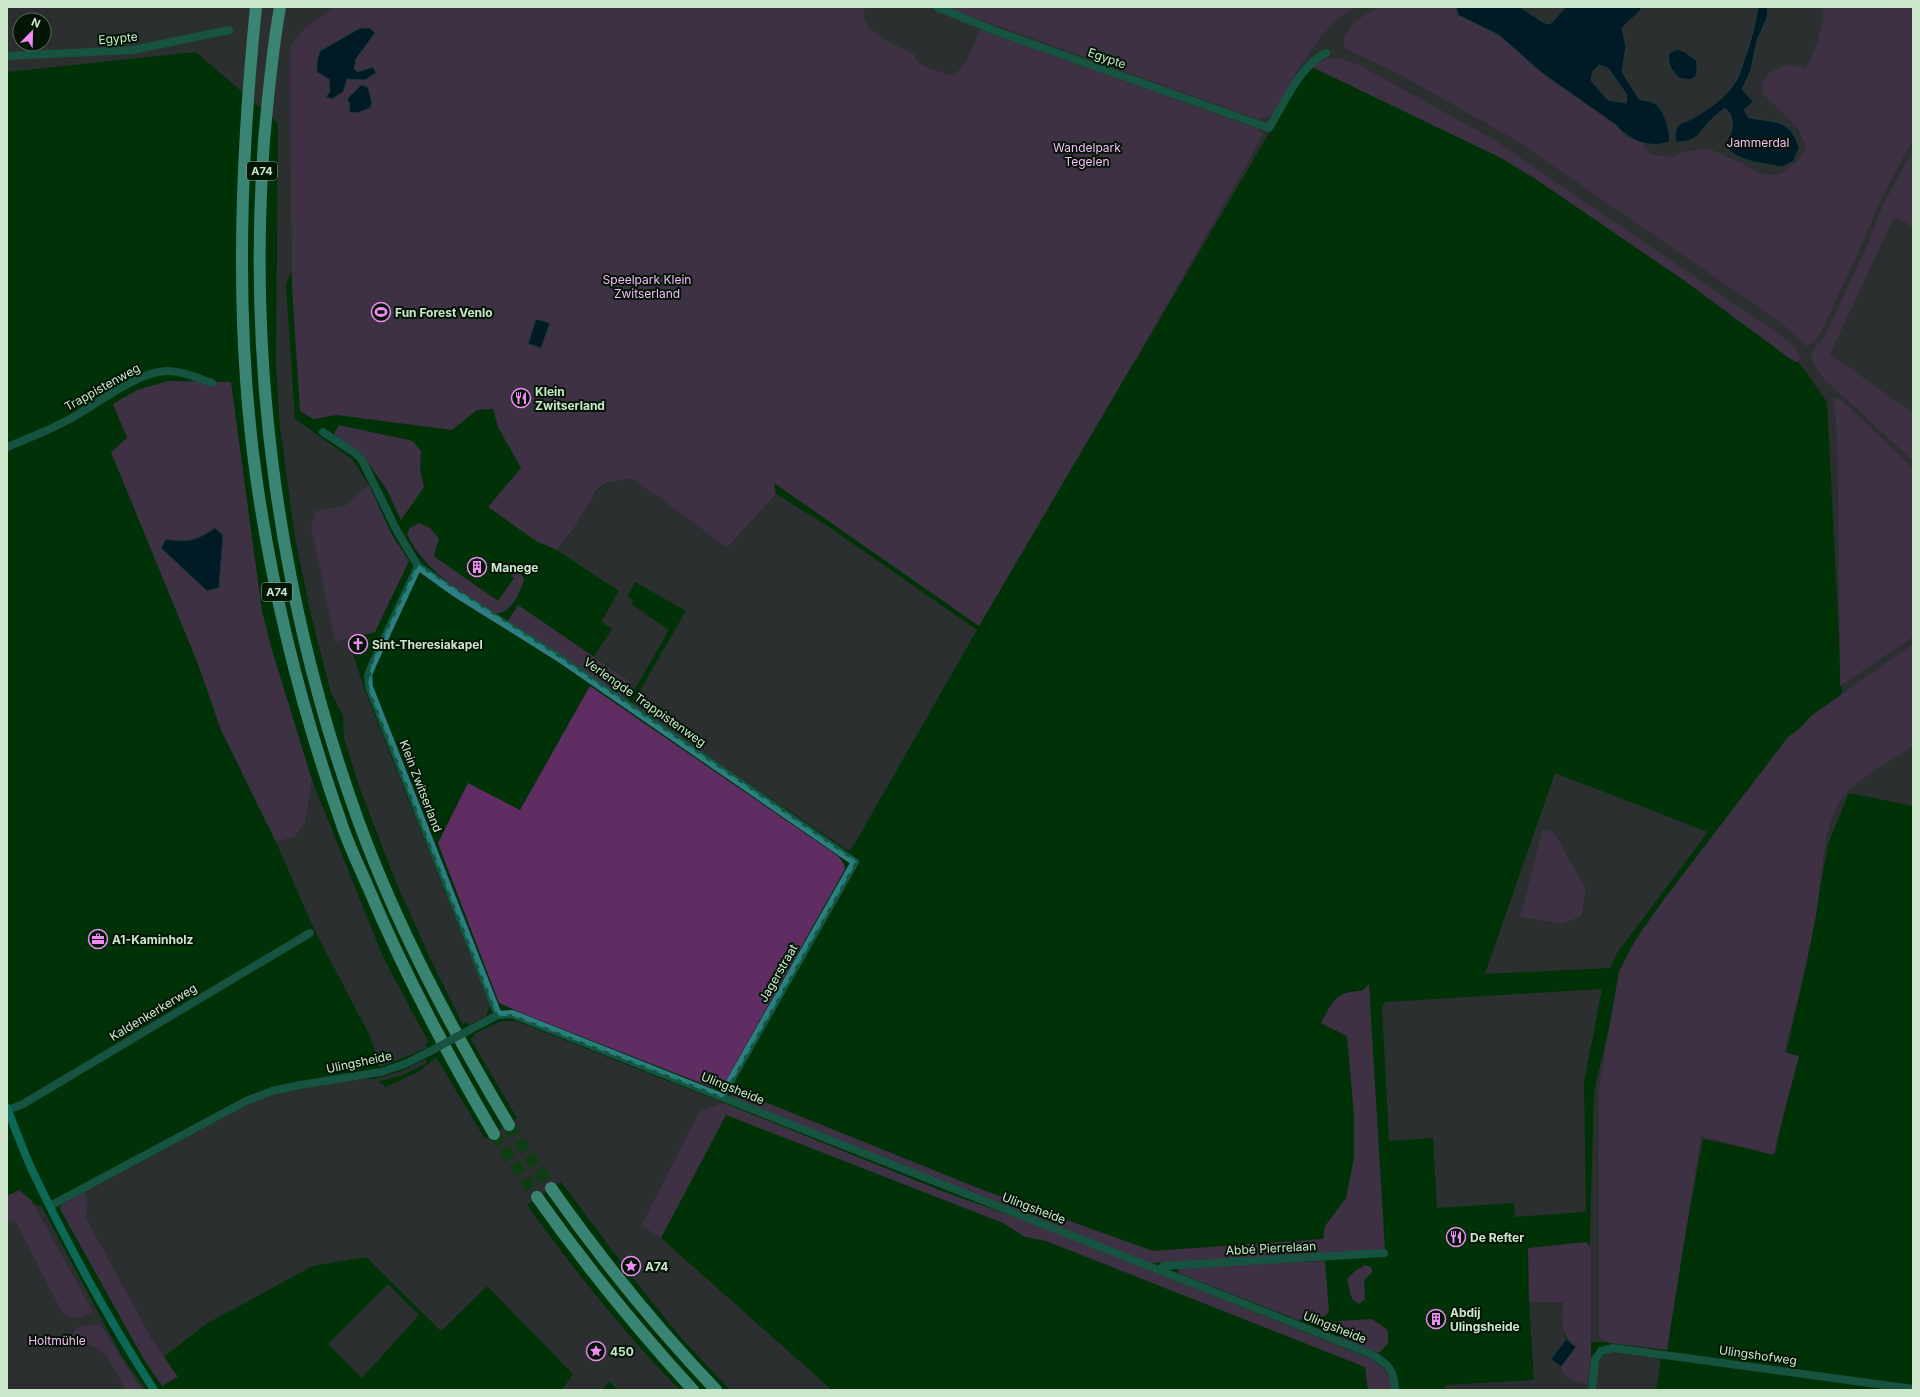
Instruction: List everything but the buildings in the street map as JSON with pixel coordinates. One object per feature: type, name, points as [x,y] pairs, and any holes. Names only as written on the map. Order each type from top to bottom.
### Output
[{"type":"highway","name":"A74","points":[[256,7],[248,102],[242,266],[245,362],[249,416],[258,488],[269,557],[294,667],[307,715],[341,824],[388,935],[424,1011],[494,1134]]},
{"type":"highway","name":"A74","points":[[280,7],[271,71],[262,171],[260,295],[263,368],[274,480],[288,563],[324,715],[359,822],[402,926],[440,1004],[471,1062],[508,1124]]},
{"type":"highway","points":[[551,1188],[603,1260],[643,1309],[712,1386]]},
{"type":"highway","points":[[537,1197],[569,1242],[622,1310],[693,1390]]},
{"type":"main road","name":"Kaldenkerkerweg","points":[[8,1109],[10,1126],[50,1206],[123,1341],[154,1390]]},
{"type":"street","name":"Egypte","points":[[937,7],[998,32],[1269,128],[1307,67],[1317,58],[1326,53]]},
{"type":"street","name":"Egypte","points":[[7,56],[133,50],[230,30]]},
{"type":"street","name":"Trappistenweg","points":[[7,447],[67,421],[125,386],[150,374],[166,371],[184,373],[212,383]]},
{"type":"street","points":[[323,432],[355,453],[362,460],[397,531],[418,566]]},
{"type":"street","name":"Verlengde Trappistenweg","points":[[418,566],[454,592],[564,661],[855,862]]},
{"type":"street","name":"Klein Zwitserland","points":[[418,566],[368,675],[369,687],[498,1016]]},
{"type":"street","name":"Jagerstraat","points":[[722,1096],[855,862]]},
{"type":"street","name":"Kaldenkerkerweg","points":[[8,1109],[23,1104],[310,933]]},
{"type":"street","name":"Ulingsheide","points":[[50,1206],[246,1101],[272,1091],[381,1072],[405,1064],[498,1016],[512,1014],[1371,1354],[1386,1363],[1394,1377],[1395,1390]]},
{"type":"street","name":"Abbé Pierrelaan","points":[[1161,1270],[1163,1266],[1384,1253]]},
{"type":"street","name":"Ulingshofweg","points":[[1592,1390],[1595,1360],[1601,1351],[1613,1348],[1913,1389]]},
{"type":"highlighted area","points":[[418,566],[558,657],[855,862],[722,1096],[512,1014],[498,1015],[369,687],[373,663]]},
{"type":"green space","name":"Wandelpark Tegelen","points":[[7,7],[1913,7],[1913,806],[1849,793],[1828,844],[1807,962],[1784,1062],[1793,1066],[1775,1154],[1703,1139],[1665,1343],[1587,1342],[1594,1092],[1623,967],[1775,759],[1842,693],[1827,402],[1800,364],[1679,267],[1517,162],[1328,64],[1306,70],[1136,360],[590,8],[292,190],[292,272],[286,285],[295,419],[353,460],[369,485],[344,506],[315,511],[311,528],[335,641],[348,639],[365,691],[490,1005],[486,1016],[469,1025],[466,1021],[463,1025],[429,956],[394,877],[359,786],[344,738],[343,715],[331,693],[311,615],[295,537],[280,427],[276,363],[278,123],[196,52],[7,72]]},
{"type":"green space","name":"Speelpark Klein Zwitserland","points":[[335,7],[866,7],[864,16],[866,23],[872,30],[889,42],[914,54],[921,64],[942,73],[953,74],[962,67],[980,30],[1258,129],[1263,135],[1134,362],[979,626],[774,483],[776,494],[727,548],[635,480],[623,479],[605,484],[596,491],[573,530],[557,550],[536,541],[488,507],[521,468],[498,427],[493,409],[477,410],[452,430],[337,415],[313,419],[300,411],[292,287],[290,71],[291,45],[304,29]],"holes":[[[360,28],[375,33],[356,59],[354,69],[358,72],[373,67],[365,80],[347,79],[346,86],[330,91],[329,79],[320,51]]]},
{"type":"green space","points":[[945,7],[1355,7],[1341,17],[1317,41],[1298,70],[1273,115],[1258,119]]},
{"type":"green space","name":"Jammerdal","points":[[1379,7],[1456,7],[1458,15],[1499,35],[1542,73],[1616,125],[1625,136],[1642,143],[1650,154],[1671,157],[1686,151],[1710,149],[1762,174],[1778,175],[1797,162],[1806,147],[1798,128],[1763,94],[1762,83],[1770,72],[1789,64],[1806,68],[1816,48],[1822,26],[1824,11],[1820,7],[1913,7],[1913,139],[1879,203],[1863,242],[1820,334],[1811,344],[1806,346],[1779,321],[1514,139],[1399,74],[1344,48],[1346,34],[1354,23]]},
{"type":"green space","points":[[1338,58],[1359,65],[1493,139],[1779,334],[1794,346],[1802,359],[1796,362],[1789,358],[1682,279],[1534,178],[1501,158],[1312,67],[1327,59]]},
{"type":"green space","points":[[1913,150],[1913,228],[1898,217],[1892,221],[1830,354],[1913,413],[1913,461],[1824,379],[1811,358],[1814,349],[1825,336],[1868,244],[1883,205]]},
{"type":"green space","points":[[168,381],[231,382],[262,611],[272,650],[312,780],[305,823],[295,837],[276,842],[221,730],[198,664],[111,452],[127,438],[113,404],[137,390]],"holes":[[[215,528],[223,535],[219,588],[207,591],[161,548],[202,537]]]},
{"type":"green space","points":[[1833,398],[1840,399],[1913,468],[1913,637],[1840,686],[1838,461]]},
{"type":"green space","points":[[339,425],[413,441],[421,451],[420,469],[424,487],[401,520],[387,490],[362,454],[334,434]]},
{"type":"green space","points":[[623,479],[635,480],[727,548],[776,494],[826,525],[977,630],[851,850],[847,850],[632,704],[686,611],[635,582],[627,596],[633,600],[631,604],[669,630],[628,701],[622,698],[631,682],[594,656],[612,629],[601,622],[619,591],[557,550],[571,533],[597,491],[612,482]]},
{"type":"green space","points":[[369,485],[392,535],[409,561],[375,632],[335,642],[311,528],[315,511],[344,506]]},
{"type":"green space","points":[[419,523],[430,528],[439,539],[434,555],[435,557],[498,601],[514,578],[511,576],[517,567],[524,579],[517,597],[509,607],[499,613],[491,612],[456,589],[428,565],[413,545],[407,534],[410,528]]},
{"type":"green space","points":[[518,605],[631,682],[622,698],[508,621]]},
{"type":"green space","points":[[1913,644],[1913,746],[1875,770],[1848,791],[1842,798],[1835,811],[1830,825],[1823,855],[1816,916],[1784,1052],[1799,1056],[1773,1155],[1701,1136],[1667,1350],[1609,1343],[1599,1337],[1599,1088],[1619,971],[1636,939],[1665,898],[1788,737],[1799,729],[1811,716]]},
{"type":"green space","points":[[590,686],[838,856],[844,864],[845,869],[725,1082],[720,1087],[711,1087],[499,1003],[438,843],[468,783],[520,810]]},
{"type":"green space","points":[[1555,773],[1708,832],[1617,953],[1610,968],[1485,974]],"holes":[[[1558,839],[1586,888],[1582,916],[1563,924]]]},
{"type":"green space","points":[[312,780],[383,957],[429,1043],[425,1044],[427,1048],[380,1067],[370,1036],[314,929],[276,842],[295,837],[305,823]]},
{"type":"green space","points":[[1543,830],[1550,831],[1558,839],[1586,888],[1582,916],[1563,924],[1520,917]]},
{"type":"green space","points":[[1369,984],[1385,1250],[1151,1263],[730,1097],[733,1089],[978,1188],[1153,1251],[1323,1239],[1325,1226],[1346,1198],[1354,1158],[1354,1115],[1347,1036],[1321,1023],[1328,1009],[1336,999],[1346,993],[1362,991]]},
{"type":"green space","points":[[1602,989],[1584,1082],[1586,1212],[1515,1217],[1514,1203],[1437,1208],[1433,1138],[1389,1141],[1382,1006],[1386,1002]]},
{"type":"green space","points":[[501,1021],[516,1021],[724,1103],[700,1112],[641,1226],[661,1238],[832,1390],[730,1390],[682,1339],[643,1291],[561,1182],[527,1205],[619,1324],[680,1390],[618,1390],[609,1381],[602,1390],[562,1390],[573,1374],[487,1286],[441,1331],[366,1257],[313,1266],[206,1324],[164,1357],[133,1306],[86,1218],[88,1204],[85,1192],[247,1105],[273,1095],[360,1079],[374,1079],[404,1070],[425,1059],[427,1063],[409,1072],[391,1079],[378,1081],[386,1087],[420,1071],[436,1057],[485,1139],[517,1118],[470,1038],[475,1037],[474,1034]]},
{"type":"green space","points":[[724,1103],[947,1193],[1026,1221],[1369,1358],[1379,1364],[1388,1375],[1392,1390],[1368,1390],[1365,1367],[1046,1241],[1025,1237],[1003,1223],[726,1115],[661,1238],[641,1226],[700,1111]]},
{"type":"green space","points":[[19,1190],[31,1200],[93,1312],[74,1318],[62,1312],[16,1222],[11,1219],[7,1221],[7,1196]]},
{"type":"green space","points":[[85,1192],[88,1204],[86,1218],[150,1336],[178,1377],[162,1386],[143,1358],[60,1209],[61,1205]]},
{"type":"green space","name":"Holtmühle","points":[[7,1201],[27,1201],[42,1207],[121,1355],[146,1390],[7,1390]]},
{"type":"green space","points":[[1586,1242],[1591,1247],[1591,1358],[1588,1385],[1571,1379],[1562,1371],[1561,1367],[1575,1347],[1564,1332],[1562,1321],[1563,1302],[1529,1302],[1528,1248]]},
{"type":"green space","points":[[1325,1261],[1329,1311],[1325,1316],[1298,1320],[1178,1273],[1179,1267]]},
{"type":"green space","points":[[1365,1265],[1371,1267],[1372,1273],[1364,1280],[1365,1299],[1359,1304],[1352,1299],[1347,1279],[1355,1271]]},
{"type":"green space","points":[[388,1284],[419,1315],[362,1378],[328,1344]]},
{"type":"green space","points":[[1529,1302],[1563,1302],[1562,1321],[1566,1339],[1551,1359],[1561,1367],[1565,1375],[1575,1381],[1588,1385],[1588,1390],[1445,1390],[1445,1385],[1534,1380]]},
{"type":"green space","points":[[1372,1319],[1388,1330],[1388,1343],[1379,1353],[1339,1337],[1338,1321]]},
{"type":"green space","points":[[100,1324],[142,1390],[126,1390],[110,1361],[102,1352],[94,1346],[70,1339],[79,1327]]},
{"type":"green space","points":[[1613,1351],[1661,1358],[1656,1390],[1596,1390],[1597,1372],[1600,1361],[1607,1353]]},
{"type":"shaded area","points":[[1456,7],[1520,7],[1546,24],[1551,23],[1566,7],[1642,7],[1622,29],[1626,46],[1622,72],[1639,99],[1653,103],[1660,108],[1665,117],[1668,128],[1670,138],[1669,142],[1662,144],[1647,144],[1633,139],[1616,125],[1542,73],[1499,35],[1458,15]],"holes":[[[1599,65],[1608,68],[1627,95],[1626,103],[1608,100],[1591,81],[1593,71]]]},
{"type":"shaded area","points":[[1758,7],[1768,7],[1767,18],[1757,40],[1751,70],[1742,89],[1753,102],[1744,110],[1749,118],[1780,124],[1791,131],[1799,147],[1794,161],[1782,167],[1750,161],[1735,155],[1729,150],[1725,144],[1732,130],[1732,121],[1729,112],[1725,108],[1713,117],[1693,139],[1683,142],[1676,142],[1675,140],[1676,131],[1679,125],[1697,116],[1716,103],[1729,91],[1736,81],[1741,71],[1751,40]]},
{"type":"shaded area","points":[[360,28],[370,28],[375,33],[356,59],[354,69],[358,72],[373,67],[376,73],[365,80],[347,79],[343,92],[332,99],[326,97],[330,91],[329,79],[317,72],[317,61],[320,51]]},
{"type":"shaded area","points":[[1677,49],[1685,52],[1697,61],[1697,75],[1691,80],[1679,78],[1671,67],[1669,53]]},
{"type":"shaded area","points":[[361,85],[368,87],[372,103],[370,108],[357,113],[349,112],[350,104],[347,99]]},
{"type":"shaded area","points":[[536,319],[550,323],[541,348],[528,344]]},
{"type":"shaded area","points":[[215,528],[223,535],[219,588],[207,591],[161,548],[166,539],[180,541],[192,540]]},
{"type":"shaded area","points":[[1566,1339],[1576,1347],[1561,1367],[1551,1359]]},
{"type":"tunnel","points":[[509,1125],[551,1188]]},
{"type":"tunnel","points":[[494,1134],[537,1197]]},
{"type":"place","name":"Fun Forest Venlo","points":[[381,312]]},
{"type":"place","name":"Klein Zwitserland","points":[[521,398]]},
{"type":"place","name":"Manege","points":[[477,567]]},
{"type":"place","name":"Sint-Theresiakapel","points":[[358,644]]},
{"type":"place","name":"A1-Kaminholz","points":[[98,939]]},
{"type":"place","name":"De Refter","points":[[1456,1237]]},
{"type":"place","name":"A74","points":[[631,1266]]},
{"type":"place","name":"Abdij Ulingsheide","points":[[1436,1319]]},
{"type":"place","name":"450","points":[[596,1351]]}]
